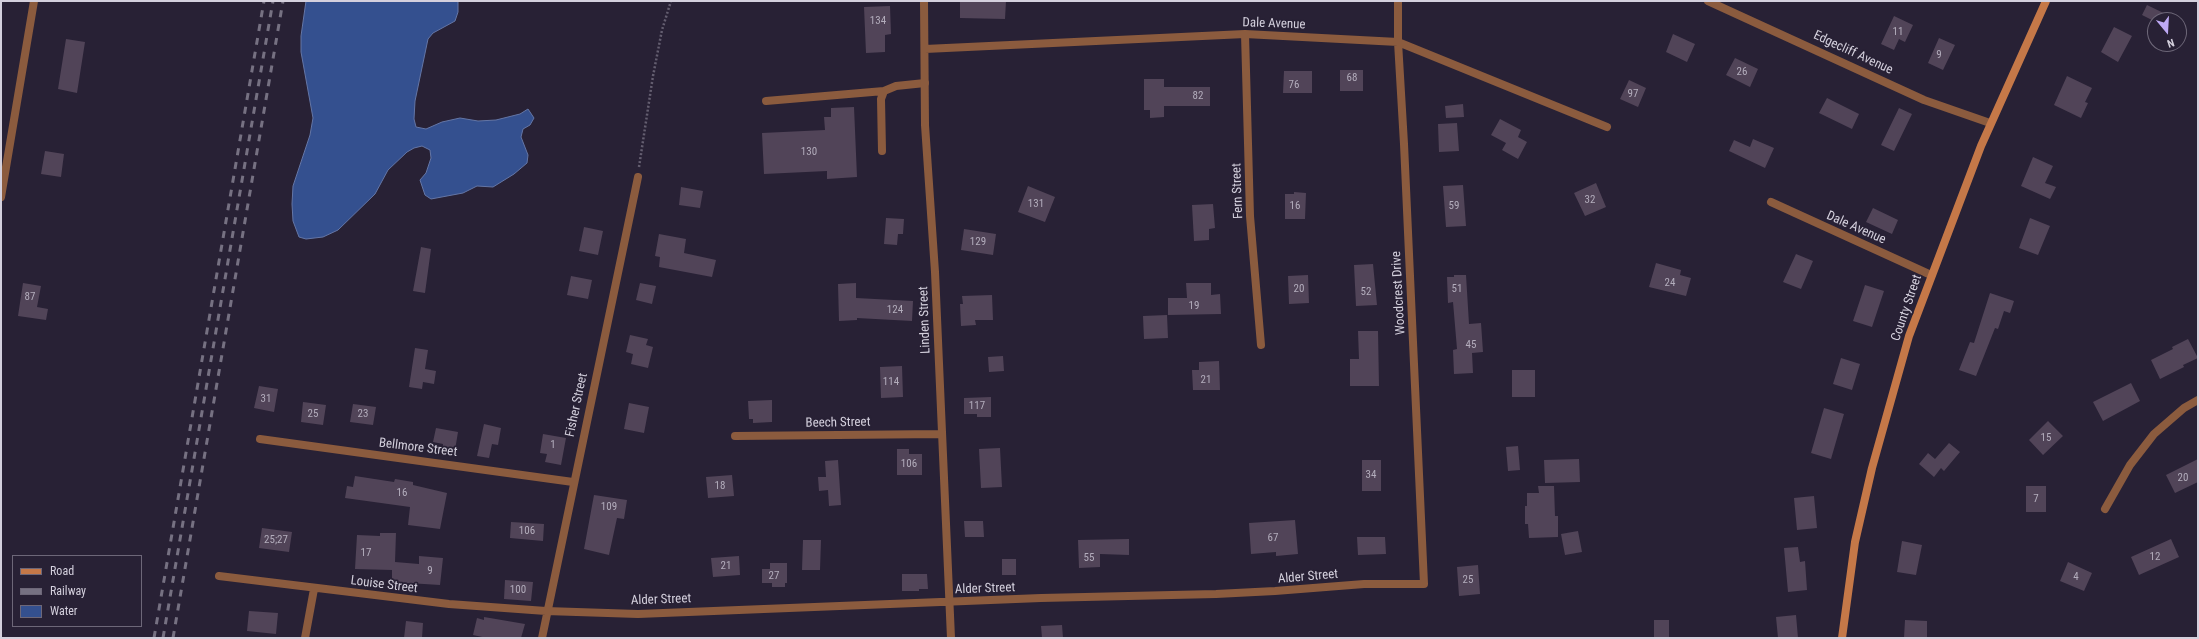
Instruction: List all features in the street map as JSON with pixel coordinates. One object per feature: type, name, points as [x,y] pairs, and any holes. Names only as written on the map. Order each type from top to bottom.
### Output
[{"type":"main road","name":"County Street","points":[[1842,638],[1855,542],[1872,468],[1909,336],[1990,123],[2046,1]]},
{"type":"street","points":[[1,197],[34,1]]},
{"type":"street","name":"Linden Street","points":[[924,1],[925,125],[935,272],[951,638]]},
{"type":"street","name":"Woodcrest Drive","points":[[1398,1],[1398,42],[1424,584]]},
{"type":"street","name":"Edgecliff Avenue","points":[[1708,1],[1924,100],[1990,123]]},
{"type":"street","name":"Dale Avenue","points":[[925,49],[1245,34],[1398,42],[1607,127]]},
{"type":"street","name":"Fern Street","points":[[1245,34],[1250,216],[1261,345]]},
{"type":"street","points":[[766,101],[884,91],[896,86],[925,83]]},
{"type":"street","points":[[882,151],[881,99],[884,91]]},
{"type":"street","name":"Fisher Street","points":[[542,638],[546,611],[615,293],[638,177]]},
{"type":"street","name":"Dale Avenue","points":[[1771,202],[1931,275]]},
{"type":"street","points":[[2105,509],[2130,465],[2154,434],[2184,408],[2198,400]]},
{"type":"street","name":"Beech Street","points":[[735,436],[941,434]]},
{"type":"street","name":"Bellmore Street","points":[[260,439],[573,482]]},
{"type":"street","name":"Louise Street","points":[[219,576],[314,589],[449,604],[546,611]]},
{"type":"street","name":"Alder Street","points":[[546,611],[638,614],[950,602],[1246,593],[1364,584],[1424,584]]},
{"type":"street","points":[[305,638],[314,589]]},
{"type":"path","points":[[638,177],[653,76],[662,30],[671,1]]},
{"type":"water","points":[[306,1],[458,1],[458,12],[455,21],[433,33],[428,39],[415,101],[414,119],[416,127],[426,129],[442,122],[460,118],[478,121],[496,120],[520,114],[528,109],[534,118],[530,125],[523,129],[521,137],[528,155],[527,163],[514,174],[493,187],[477,186],[463,193],[431,199],[425,195],[420,180],[426,173],[431,158],[430,150],[422,146],[414,148],[407,152],[388,170],[375,194],[338,230],[323,237],[306,239],[299,237],[293,221],[293,186],[310,135],[313,118],[301,52],[301,36]]},
{"type":"building","points":[[960,1],[1006,1],[1005,19],[960,18]]},
{"type":"building","points":[[2147,5],[2161,12],[2147,12],[2147,18],[2142,15]]},
{"type":"building","points":[[890,6],[891,34],[885,35],[885,52],[866,53],[864,7]]},
{"type":"building","points":[[1894,16],[1913,25],[1905,42],[1899,39],[1894,50],[1881,44]]},
{"type":"building","points":[[2114,27],[2132,36],[2118,62],[2101,52]]},
{"type":"building","points":[[1673,34],[1695,44],[1687,62],[1666,52]]},
{"type":"building","points":[[1939,38],[1955,45],[1943,70],[1928,63]]},
{"type":"building","points":[[66,39],[85,42],[77,93],[58,89]]},
{"type":"building","points":[[1735,58],[1758,69],[1750,87],[1726,75]]},
{"type":"building","points":[[1340,70],[1363,70],[1363,91],[1340,91]]},
{"type":"building","points":[[1284,71],[1312,71],[1312,93],[1283,93]]},
{"type":"building","points":[[2067,76],[2092,88],[2085,102],[2088,103],[2081,118],[2054,105]]},
{"type":"building","points":[[1144,79],[1164,79],[1164,87],[1210,87],[1210,106],[1164,106],[1164,117],[1150,118],[1150,110],[1144,110]]},
{"type":"building","points":[[1629,80],[1646,88],[1638,107],[1620,99]]},
{"type":"building","points":[[1827,98],[1859,114],[1852,129],[1819,113]]},
{"type":"building","points":[[1463,104],[1464,117],[1446,118],[1445,106]]},
{"type":"building","points":[[854,107],[857,177],[827,179],[827,171],[764,174],[762,133],[825,130],[824,117],[831,117],[831,108]]},
{"type":"building","points":[[1899,108],[1912,114],[1894,151],[1881,145]]},
{"type":"building","points":[[1500,119],[1521,130],[1518,137],[1527,142],[1518,159],[1502,150],[1506,143],[1491,135]]},
{"type":"building","points":[[1457,123],[1459,151],[1439,152],[1438,124]]},
{"type":"building","points":[[1753,139],[1774,148],[1765,168],[1729,151],[1734,140],[1750,147]]},
{"type":"building","points":[[45,151],[64,154],[61,177],[41,174]]},
{"type":"building","points":[[2033,157],[2053,166],[2045,183],[2056,187],[2050,199],[2021,186]]},
{"type":"building","points":[[1596,183],[1606,207],[1585,216],[1574,193]]},
{"type":"building","points":[[1463,185],[1466,226],[1446,227],[1443,186]]},
{"type":"building","points":[[1028,186],[1055,197],[1045,222],[1018,212]]},
{"type":"building","points":[[681,187],[703,191],[700,208],[679,205]]},
{"type":"building","points":[[1294,192],[1306,193],[1305,219],[1285,219],[1285,194],[1294,194]]},
{"type":"building","points":[[1213,204],[1215,228],[1209,229],[1209,240],[1194,241],[1192,205]]},
{"type":"building","points":[[1873,208],[1898,220],[1892,234],[1866,222]]},
{"type":"building","points":[[886,218],[904,219],[903,234],[898,234],[897,245],[884,244]]},
{"type":"building","points":[[2030,218],[2050,226],[2038,255],[2019,248]]},
{"type":"building","points":[[584,227],[603,231],[598,255],[579,251]]},
{"type":"building","points":[[964,229],[996,234],[993,255],[961,250]]},
{"type":"building","points":[[659,234],[686,239],[684,253],[716,260],[712,277],[659,267],[660,257],[655,256]]},
{"type":"building","points":[[421,247],[431,249],[425,293],[413,291]]},
{"type":"building","points":[[1796,254],[1813,261],[1801,289],[1783,282]]},
{"type":"building","points":[[1656,263],[1681,270],[1680,275],[1691,278],[1686,296],[1649,287]]},
{"type":"building","points":[[1373,264],[1377,305],[1356,306],[1354,265]]},
{"type":"building","points":[[1308,275],[1309,303],[1289,304],[1288,276]]},
{"type":"building","points":[[1454,275],[1466,275],[1469,324],[1481,323],[1483,352],[1472,353],[1473,373],[1454,374],[1453,350],[1457,349],[1453,302],[1448,303],[1447,277],[1454,277]]},
{"type":"building","points":[[571,276],[592,280],[588,299],[567,295]]},
{"type":"building","points":[[23,283],[41,286],[37,307],[48,309],[46,320],[18,316]]},
{"type":"building","points":[[640,283],[656,286],[652,304],[636,300]]},
{"type":"building","points":[[856,283],[856,298],[913,301],[912,321],[857,318],[857,320],[839,321],[838,284]]},
{"type":"building","points":[[1186,283],[1211,283],[1211,295],[1220,294],[1221,314],[1168,315],[1168,298],[1187,298]]},
{"type":"building","points":[[1865,285],[1884,291],[1872,327],[1853,321]]},
{"type":"building","points":[[1990,293],[2014,301],[2010,313],[2004,311],[1998,329],[1995,328],[1976,376],[1959,370],[1970,342],[1974,343]]},
{"type":"building","points":[[992,295],[993,320],[975,320],[976,325],[961,326],[960,304],[963,304],[962,296]]},
{"type":"building","points":[[1167,315],[1168,338],[1144,339],[1143,316]]},
{"type":"building","points":[[1358,331],[1378,331],[1379,386],[1350,386],[1350,359],[1359,359]]},
{"type":"building","points":[[630,335],[648,339],[646,345],[653,347],[648,368],[631,364],[633,354],[626,352]]},
{"type":"building","points":[[2188,339],[2198,358],[2160,379],[2151,360],[2173,349],[2172,347]]},
{"type":"building","points":[[415,348],[428,350],[425,369],[436,371],[434,384],[423,382],[422,389],[409,387]]},
{"type":"building","points":[[1003,356],[1004,371],[989,372],[988,357]]},
{"type":"building","points":[[1841,358],[1860,364],[1852,390],[1833,384]]},
{"type":"building","points":[[1219,361],[1220,390],[1193,390],[1192,370],[1199,370],[1199,362]]},
{"type":"building","points":[[902,366],[903,397],[881,398],[880,367]]},
{"type":"building","points":[[1512,370],[1535,370],[1535,397],[1512,397]]},
{"type":"building","points":[[2131,383],[2140,401],[2103,421],[2093,402]]},
{"type":"building","points":[[259,386],[278,389],[274,412],[254,408]]},
{"type":"building","points":[[991,397],[991,417],[977,417],[977,414],[964,414],[964,398]]},
{"type":"building","points":[[772,400],[772,422],[753,423],[753,419],[749,419],[748,401]]},
{"type":"building","points":[[303,402],[326,405],[323,425],[301,422]]},
{"type":"building","points":[[629,403],[649,407],[644,433],[624,429]]},
{"type":"building","points":[[353,404],[376,407],[373,425],[350,422]]},
{"type":"building","points":[[1824,408],[1844,414],[1831,459],[1811,453]]},
{"type":"building","points":[[2048,421],[2063,436],[2043,455],[2029,440]]},
{"type":"building","points":[[484,424],[501,428],[498,445],[492,444],[489,458],[477,456]]},
{"type":"building","points":[[436,428],[458,432],[454,456],[442,454],[443,444],[433,442]]},
{"type":"building","points":[[543,434],[566,438],[561,465],[545,462],[547,454],[540,453]]},
{"type":"building","points":[[1949,443],[1960,452],[1944,471],[1941,468],[1934,477],[1919,464],[1928,453],[1935,459]]},
{"type":"building","points":[[1518,446],[1520,470],[1508,471],[1506,447]]},
{"type":"building","points":[[1000,448],[1002,487],[981,488],[979,449]]},
{"type":"building","points":[[897,449],[909,449],[909,454],[922,454],[922,475],[897,475]]},
{"type":"building","points":[[1579,459],[1580,482],[1545,483],[1544,460]]},
{"type":"building","points":[[2198,459],[2198,482],[2175,493],[2166,475]]},
{"type":"building","points":[[838,460],[841,505],[829,506],[828,490],[819,491],[818,477],[826,477],[825,461]]},
{"type":"building","points":[[1362,460],[1381,460],[1381,491],[1362,491]]},
{"type":"building","points":[[732,475],[734,496],[708,498],[706,477]]},
{"type":"building","points":[[355,476],[394,482],[395,479],[413,482],[413,485],[447,493],[440,529],[408,525],[410,507],[345,498],[347,486],[353,487]]},
{"type":"building","points":[[1538,486],[1554,486],[1555,516],[1558,516],[1558,537],[1529,538],[1528,524],[1525,524],[1527,493],[1539,493]]},
{"type":"building","points":[[2026,486],[2046,486],[2046,512],[2026,512]]},
{"type":"building","points":[[594,495],[627,500],[624,519],[617,518],[609,555],[584,549]]},
{"type":"building","points":[[1814,496],[1817,528],[1797,530],[1794,498]]},
{"type":"building","points":[[1295,520],[1298,554],[1276,556],[1276,552],[1251,554],[1249,523]]},
{"type":"building","points":[[964,521],[983,521],[984,537],[965,537]]},
{"type":"building","points":[[511,522],[544,524],[543,541],[510,538]]},
{"type":"building","points":[[262,528],[292,532],[289,552],[259,548]]},
{"type":"building","points":[[1578,531],[1582,552],[1565,555],[1561,534]]},
{"type":"building","points":[[380,533],[396,533],[395,562],[419,564],[419,556],[443,558],[440,585],[392,582],[392,570],[355,569],[357,535],[380,536]]},
{"type":"building","points":[[1357,537],[1385,537],[1386,554],[1358,555]]},
{"type":"building","points":[[1129,539],[1129,555],[1100,554],[1100,567],[1079,568],[1078,540]]},
{"type":"building","points":[[2171,539],[2179,557],[2139,575],[2131,557]]},
{"type":"building","points":[[803,540],[821,540],[820,570],[802,570]]},
{"type":"building","points":[[1902,541],[1922,545],[1916,575],[1897,572]]},
{"type":"building","points":[[1798,547],[1800,562],[1805,561],[1807,590],[1788,592],[1784,548]]},
{"type":"building","points":[[739,556],[740,575],[713,577],[711,558]]},
{"type":"building","points":[[1002,559],[1016,559],[1016,575],[1002,575]]},
{"type":"building","points":[[2068,562],[2092,573],[2084,591],[2060,581]]},
{"type":"building","points":[[770,563],[787,563],[787,583],[785,583],[785,587],[772,587],[772,583],[762,583],[762,569],[770,569]]},
{"type":"building","points":[[1478,565],[1480,594],[1459,596],[1457,567]]},
{"type":"building","points":[[902,574],[927,574],[928,589],[919,589],[919,591],[902,591]]},
{"type":"building","points":[[505,580],[533,582],[531,601],[504,599]]},
{"type":"building","points":[[249,611],[278,613],[276,634],[247,631]]},
{"type":"building","points":[[1796,615],[1798,638],[1778,638],[1776,617]]},
{"type":"building","points":[[484,617],[525,624],[521,638],[487,638],[473,635],[477,618],[484,620]]},
{"type":"building","points":[[1654,620],[1669,620],[1669,638],[1654,638]]},
{"type":"building","points":[[1905,620],[1927,621],[1927,638],[1904,638]]},
{"type":"building","points":[[406,621],[423,623],[422,638],[404,638]]},
{"type":"building","points":[[1062,625],[1063,638],[1042,638],[1041,626]]},
{"type":"railway","points":[[154,638],[264,1]]},
{"type":"railway","points":[[163,638],[273,1]]},
{"type":"railway","points":[[173,638],[283,1]]}]
